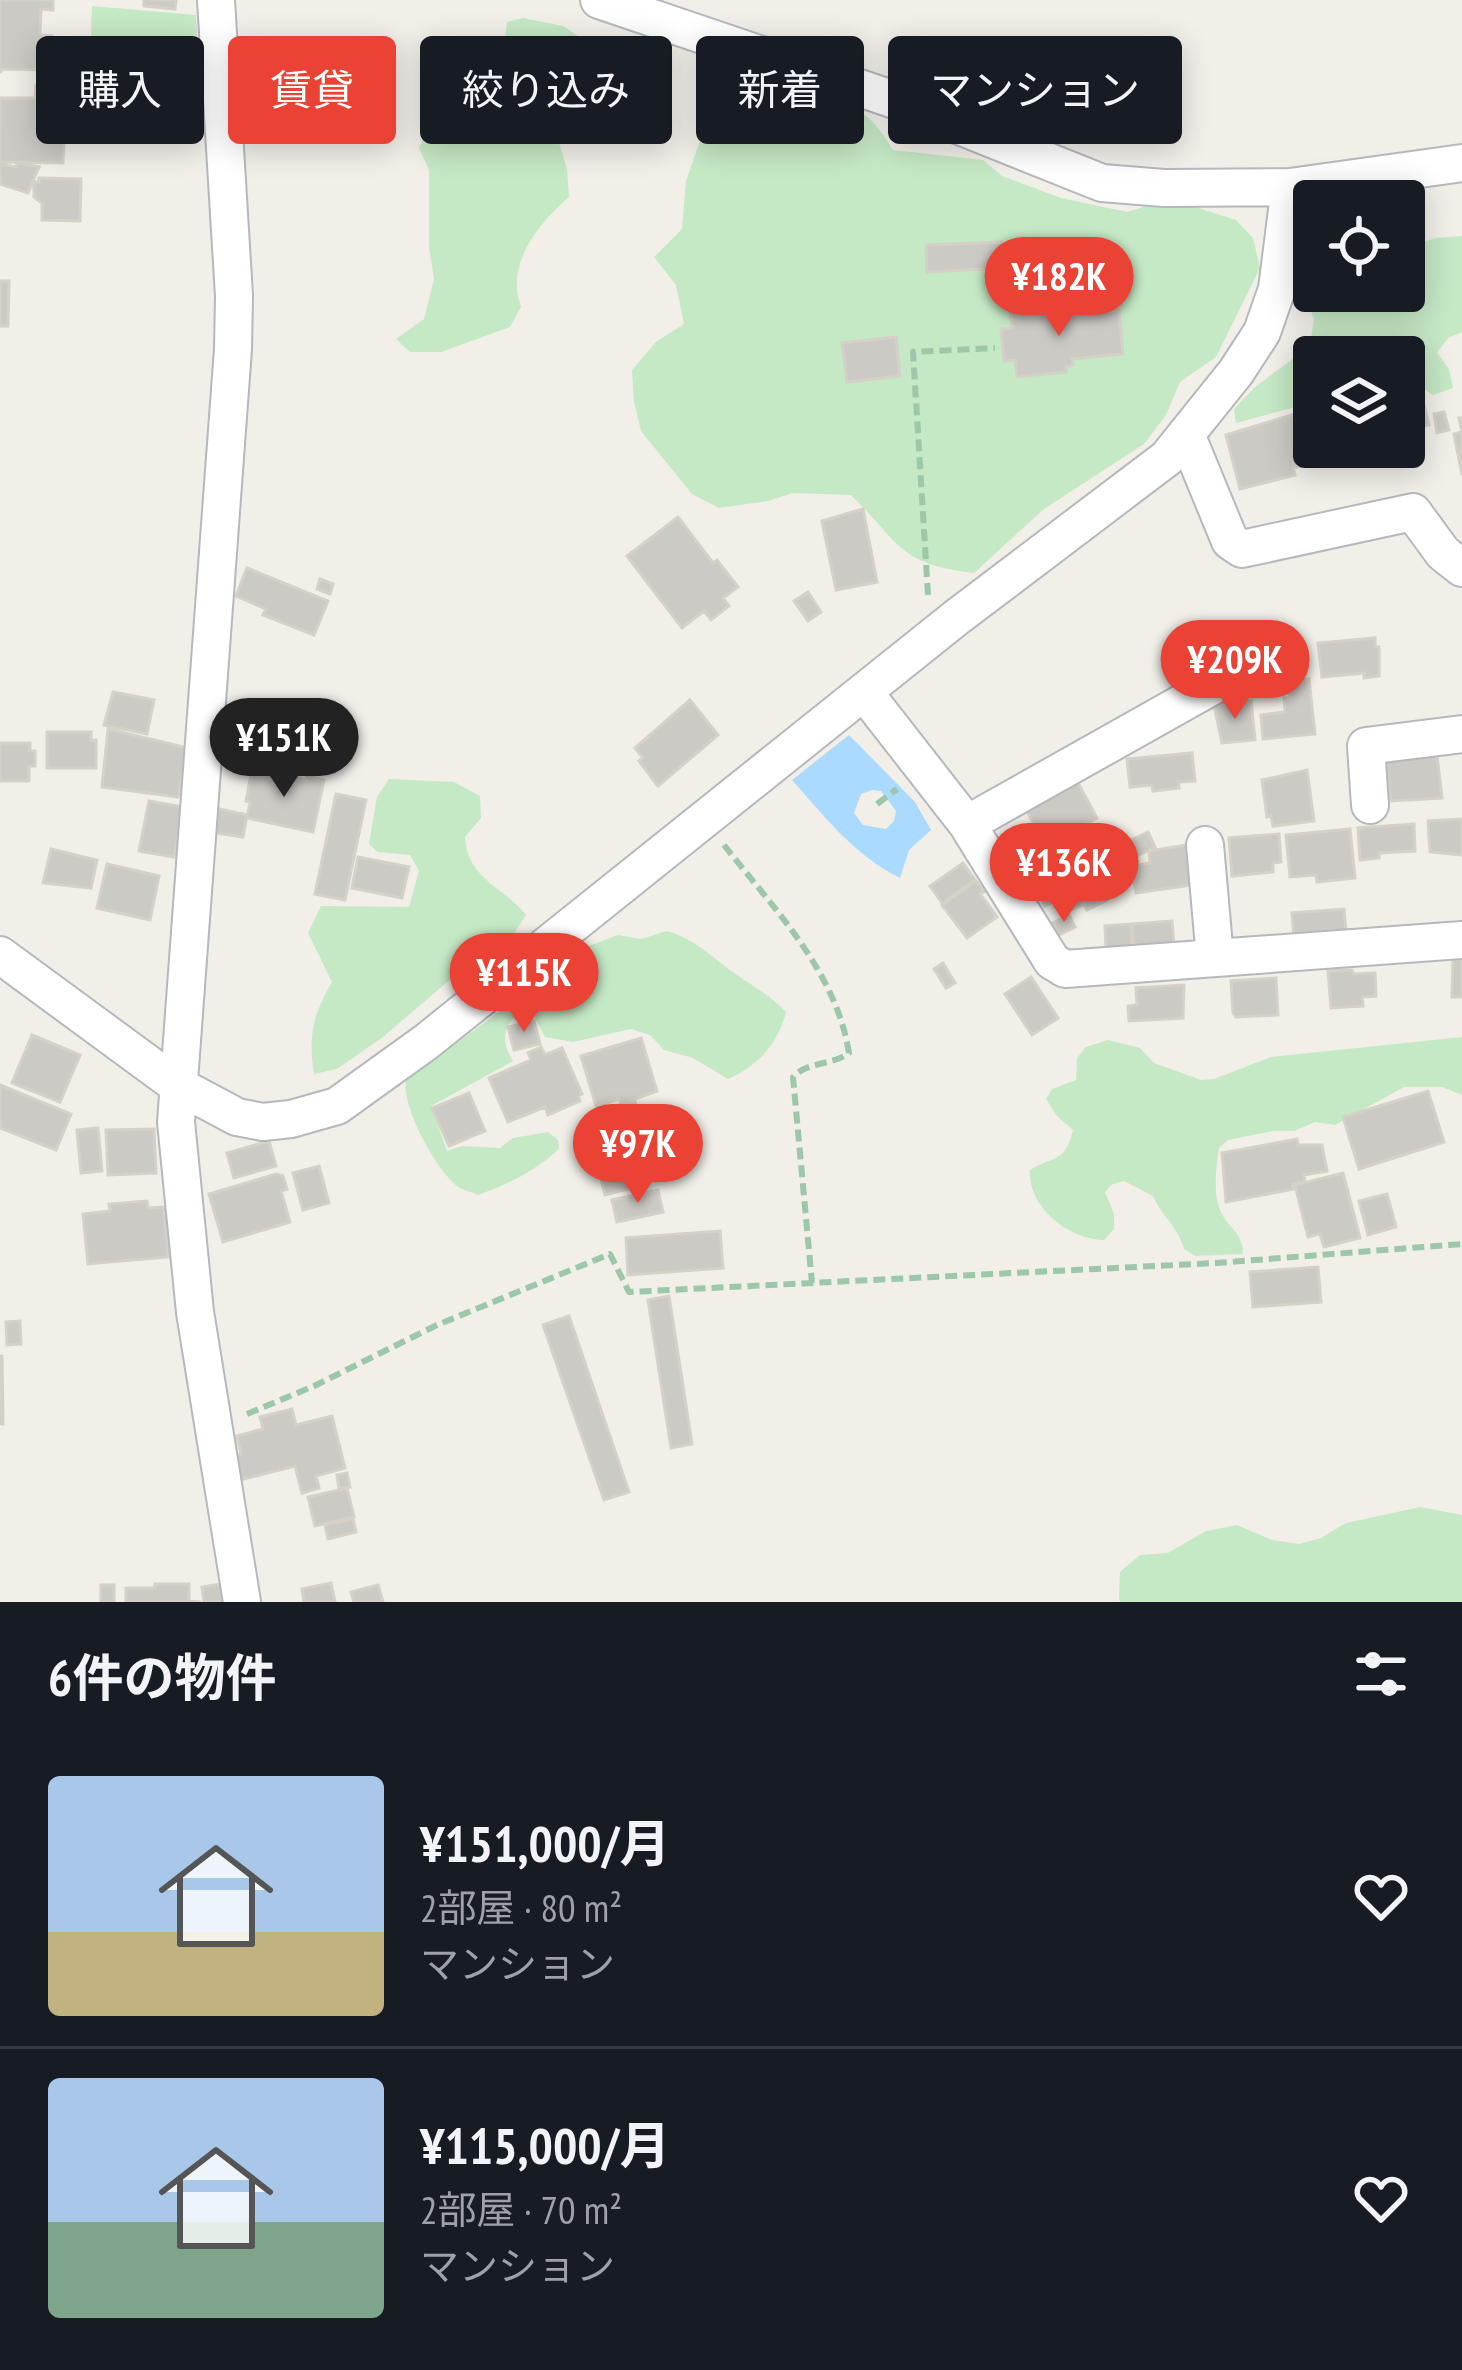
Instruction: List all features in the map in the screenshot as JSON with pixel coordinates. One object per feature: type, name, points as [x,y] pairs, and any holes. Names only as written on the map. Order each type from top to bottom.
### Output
[{"type":"street","points":[[216,0],[233,349],[176,1121],[195,1312],[242,1602]]},
{"type":"street","points":[[599,0],[892,99],[1102,183],[1164,188],[1290,187],[1462,163]]},
{"type":"street","points":[[0,955],[177,1085],[236,1117],[263,1121],[337,1106],[426,1042],[957,617],[1167,458],[1236,373],[1262,332],[1277,289],[1290,187]]},
{"type":"street","points":[[1186,434],[1230,541],[1242,549],[1413,512],[1443,554],[1462,568]]},
{"type":"street","points":[[967,824],[1225,679]]},
{"type":"street","points":[[864,692],[967,824],[1052,961],[1065,969],[1462,940]]},
{"type":"street","points":[[1370,806],[1366,746],[1462,734]]},
{"type":"street","points":[[1205,845],[1215,958]]},
{"type":"path","points":[[929,609],[913,352],[995,348]]},
{"type":"path","points":[[877,804],[909,779]]},
{"type":"path","points":[[704,819],[805,949],[839,1009],[847,1041],[849,1053],[842,1058],[801,1068],[793,1077],[812,1284]]},
{"type":"path","points":[[212,1428],[314,1386],[437,1325],[610,1254],[629,1292],[1216,1263],[1462,1244]]},
{"type":"green space","points":[[92,6],[196,15],[197,36],[91,36]]},
{"type":"green space","points":[[523,18],[563,26],[578,36],[505,36],[507,22]]},
{"type":"green space","points":[[864,114],[893,150],[983,160],[1002,176],[1061,198],[1127,212],[1170,199],[1236,220],[1253,238],[1260,268],[1216,357],[1180,382],[1166,415],[1144,444],[1044,509],[974,573],[915,557],[851,495],[793,493],[719,508],[692,494],[641,431],[632,370],[656,342],[684,324],[676,285],[654,257],[682,229],[686,181],[699,144],[864,144]]},
{"type":"green space","points":[[421,144],[559,144],[567,169],[569,197],[536,232],[521,260],[517,291],[521,307],[510,327],[441,352],[410,352],[396,339],[424,319],[434,279],[429,170]]},
{"type":"green space","points":[[1462,236],[1462,332],[1448,338],[1437,353],[1449,369],[1453,388],[1433,395],[1425,390],[1425,336],[1311,336],[1311,312],[1425,312],[1425,241]]},
{"type":"green space","points":[[1293,359],[1293,408],[1236,423],[1234,409]]},
{"type":"green space","points":[[389,779],[454,782],[480,796],[481,818],[465,837],[467,851],[479,873],[526,915],[515,932],[383,1037],[337,1069],[314,1074],[314,1026],[332,982],[308,933],[321,906],[409,907],[419,871],[410,855],[378,852],[369,844],[377,797]]},
{"type":"green space","points":[[667,931],[697,945],[786,1012],[765,1053],[728,1079],[631,1029],[573,1042],[545,1037],[534,1016],[512,1019],[505,1040],[513,1061],[431,1106],[447,1151],[462,1146],[500,1148],[513,1138],[548,1132],[558,1140],[559,1149],[531,1170],[489,1191],[478,1195],[460,1188],[422,1138],[409,1106],[406,1080],[589,946],[618,935],[641,939]]},
{"type":"green space","points":[[1462,1037],[1462,1095],[1442,1087],[1404,1087],[1335,1125],[1315,1122],[1294,1131],[1228,1140],[1219,1148],[1218,1203],[1243,1254],[1195,1256],[1184,1249],[1153,1196],[1124,1181],[1105,1192],[1114,1229],[1104,1240],[1077,1234],[1043,1209],[1031,1184],[1030,1170],[1058,1157],[1070,1141],[1073,1130],[1046,1099],[1052,1089],[1076,1080],[1077,1058],[1086,1047],[1108,1040],[1140,1048],[1154,1063],[1201,1080],[1271,1057]]},
{"type":"green space","points":[[1420,1507],[1462,1515],[1462,1602],[1120,1602],[1120,1572],[1140,1555],[1168,1553],[1206,1531],[1237,1525],[1272,1540],[1299,1544],[1346,1523]]},
{"type":"water","points":[[849,735],[915,802],[931,830],[909,850],[900,878],[855,847],[792,780]],"holes":[[[881,791],[896,811],[894,821],[886,829],[863,825],[854,813],[861,794]]]},
{"type":"building","points":[[0,0],[53,0],[53,10],[41,9],[40,35],[52,36],[36,36],[36,70],[2,69],[0,73]]},
{"type":"building","points":[[144,0],[176,0],[175,9],[144,6]]},
{"type":"building","points":[[36,85],[36,144],[64,144],[63,163],[0,162],[0,98],[35,98]]},
{"type":"building","points":[[17,163],[39,167],[28,193],[0,184],[0,164],[16,167]]},
{"type":"building","points":[[39,178],[81,179],[80,221],[42,220],[42,203],[34,197],[34,182]]},
{"type":"building","points":[[1002,242],[1003,268],[927,272],[926,245]]},
{"type":"building","points":[[0,281],[9,281],[8,326],[0,326]]},
{"type":"building","points":[[1059,304],[1067,315],[1119,310],[1123,354],[1072,359],[1066,372],[1017,377],[1015,360],[1004,361],[1001,329],[1012,328],[1010,310]]},
{"type":"building","points":[[896,337],[900,376],[847,382],[842,343]]},
{"type":"building","points":[[1444,412],[1449,430],[1437,433],[1434,414]]},
{"type":"building","points":[[1293,414],[1295,475],[1240,489],[1226,435]]},
{"type":"building","points":[[1462,432],[1462,475],[1454,434]]},
{"type":"building","points":[[863,509],[877,582],[836,590],[822,521]]},
{"type":"building","points":[[678,517],[738,587],[723,598],[729,606],[711,620],[704,611],[682,628],[627,556]]},
{"type":"building","points":[[247,568],[328,601],[314,635],[263,615],[266,609],[236,596]]},
{"type":"building","points":[[320,579],[333,584],[330,594],[317,589]]},
{"type":"building","points":[[808,592],[821,612],[808,621],[794,601]]},
{"type":"building","points":[[1375,638],[1379,676],[1322,677],[1318,643]]},
{"type":"building","points":[[1309,679],[1315,734],[1263,739],[1261,715],[1285,712],[1289,681]]},
{"type":"building","points":[[113,692],[154,700],[147,734],[104,725]]},
{"type":"building","points":[[690,700],[718,735],[658,786],[635,748]]},
{"type":"building","points":[[1251,701],[1255,740],[1222,743],[1214,705]]},
{"type":"building","points":[[108,729],[187,748],[178,797],[102,787]]},
{"type":"building","points":[[47,732],[91,732],[91,740],[96,740],[96,768],[47,768]]},
{"type":"building","points":[[0,743],[30,743],[35,766],[29,766],[29,781],[0,781]]},
{"type":"building","points":[[1192,753],[1195,781],[1153,791],[1152,785],[1130,787],[1127,759]]},
{"type":"building","points":[[1437,755],[1442,798],[1391,801],[1386,761]]},
{"type":"building","points":[[252,769],[324,780],[313,832],[247,818]]},
{"type":"building","points":[[1307,770],[1314,821],[1273,826],[1271,815],[1267,817],[1262,780]]},
{"type":"building","points":[[1077,781],[1097,818],[1045,845],[1025,808]]},
{"type":"building","points":[[336,794],[366,800],[345,900],[315,894]]},
{"type":"building","points":[[149,801],[183,807],[174,857],[139,851]]},
{"type":"building","points":[[215,808],[247,815],[243,837],[210,832]]},
{"type":"building","points":[[1462,819],[1462,855],[1430,852],[1428,821]]},
{"type":"building","points":[[1414,824],[1415,851],[1379,853],[1379,858],[1360,860],[1358,828]]},
{"type":"building","points":[[1350,829],[1355,878],[1317,882],[1316,875],[1290,877],[1286,835]]},
{"type":"building","points":[[1148,832],[1155,847],[1137,856],[1129,841]]},
{"type":"building","points":[[1279,834],[1281,862],[1273,863],[1273,872],[1232,876],[1229,838]]},
{"type":"building","points":[[1036,836],[1052,865],[1025,880],[1009,851]]},
{"type":"building","points":[[1187,845],[1192,885],[1136,893],[1132,866],[1150,863],[1149,851]]},
{"type":"building","points":[[51,849],[97,860],[91,888],[43,883]]},
{"type":"building","points":[[358,857],[409,867],[402,898],[352,888]]},
{"type":"building","points":[[1105,857],[1119,885],[1104,893],[1107,900],[1087,910],[1084,904],[1064,913],[1057,900],[1045,906],[1037,891]]},
{"type":"building","points":[[963,863],[975,880],[942,903],[930,886]]},
{"type":"building","points":[[107,864],[159,876],[150,920],[97,908]]},
{"type":"building","points":[[976,881],[997,917],[967,938],[942,905]]},
{"type":"building","points":[[1344,909],[1346,933],[1294,938],[1292,913]]},
{"type":"building","points":[[1069,915],[1075,927],[1059,935],[1053,923]]},
{"type":"building","points":[[1172,921],[1174,946],[1134,948],[1132,924]]},
{"type":"building","points":[[1131,924],[1132,949],[1106,951],[1105,926]]},
{"type":"building","points":[[1453,960],[1462,960],[1462,997],[1452,997]]},
{"type":"building","points":[[943,963],[955,983],[946,988],[934,969]]},
{"type":"building","points":[[1352,970],[1353,974],[1375,973],[1376,996],[1362,997],[1363,1006],[1331,1008],[1328,971]]},
{"type":"building","points":[[1031,977],[1058,1018],[1032,1035],[1005,994]]},
{"type":"building","points":[[1276,978],[1278,1015],[1236,1017],[1231,981]]},
{"type":"building","points":[[1184,985],[1183,1018],[1129,1021],[1128,1006],[1137,1005],[1136,988]]},
{"type":"building","points":[[534,1021],[540,1044],[514,1050],[508,1027]]},
{"type":"building","points":[[32,1035],[80,1055],[60,1102],[12,1083]]},
{"type":"building","points":[[641,1038],[657,1091],[621,1104],[619,1099],[596,1106],[581,1056]]},
{"type":"building","points":[[541,1047],[545,1055],[562,1048],[582,1094],[580,1101],[548,1115],[545,1107],[508,1122],[489,1078],[531,1060],[528,1053]]},
{"type":"building","points":[[0,1085],[71,1114],[56,1150],[0,1128]]},
{"type":"building","points":[[1428,1091],[1444,1142],[1359,1169],[1343,1117]]},
{"type":"building","points":[[469,1093],[485,1131],[449,1146],[432,1108]]},
{"type":"building","points":[[635,1102],[639,1115],[626,1119],[622,1106]]},
{"type":"building","points":[[661,1113],[670,1149],[641,1156],[629,1124]]},
{"type":"building","points":[[98,1128],[102,1171],[81,1173],[77,1130]]},
{"type":"building","points":[[154,1129],[156,1173],[108,1175],[106,1130]]},
{"type":"building","points":[[1297,1139],[1298,1145],[1322,1145],[1327,1171],[1304,1175],[1305,1182],[1293,1184],[1294,1189],[1226,1202],[1222,1153]]},
{"type":"building","points":[[269,1141],[276,1166],[234,1178],[227,1153]]},
{"type":"building","points":[[319,1166],[329,1203],[303,1210],[293,1173]]},
{"type":"building","points":[[632,1167],[636,1187],[605,1195],[600,1175]]},
{"type":"building","points":[[1343,1173],[1360,1238],[1324,1247],[1320,1234],[1308,1237],[1295,1185]]},
{"type":"building","points":[[283,1176],[287,1189],[281,1191],[290,1222],[223,1242],[209,1194]]},
{"type":"building","points":[[658,1190],[663,1212],[617,1222],[612,1200]]},
{"type":"building","points":[[1387,1194],[1396,1227],[1368,1235],[1359,1201]]},
{"type":"building","points":[[147,1201],[148,1208],[164,1207],[168,1257],[88,1264],[83,1214],[110,1211],[109,1204]]},
{"type":"building","points":[[720,1231],[723,1268],[628,1275],[626,1238]]},
{"type":"building","points":[[1318,1267],[1321,1302],[1253,1307],[1250,1272]]},
{"type":"building","points":[[669,1296],[692,1444],[671,1448],[648,1300]]},
{"type":"building","points":[[569,1316],[629,1492],[604,1500],[543,1325]]},
{"type":"building","points":[[20,1321],[21,1344],[7,1345],[6,1322]]},
{"type":"building","points":[[2,1356],[3,1424],[0,1424]]},
{"type":"building","points":[[292,1409],[296,1425],[332,1416],[345,1468],[316,1476],[319,1488],[302,1493],[295,1466],[240,1480],[233,1455],[241,1454],[237,1436],[263,1429],[260,1417]]},
{"type":"building","points":[[347,1473],[350,1487],[339,1489],[337,1475]]},
{"type":"building","points":[[347,1488],[354,1517],[315,1526],[308,1497]]},
{"type":"building","points":[[353,1519],[356,1532],[328,1539],[325,1525]]},
{"type":"building","points":[[331,1583],[335,1602],[304,1602],[302,1589]]},
{"type":"building","points":[[155,1584],[189,1584],[189,1601],[201,1602],[126,1602],[126,1588],[155,1588]]},
{"type":"building","points":[[222,1584],[224,1602],[204,1602],[202,1587]]},
{"type":"building","points":[[101,1585],[114,1585],[114,1602],[101,1602]]},
{"type":"building","points":[[378,1585],[383,1602],[354,1602],[351,1592]]}]
